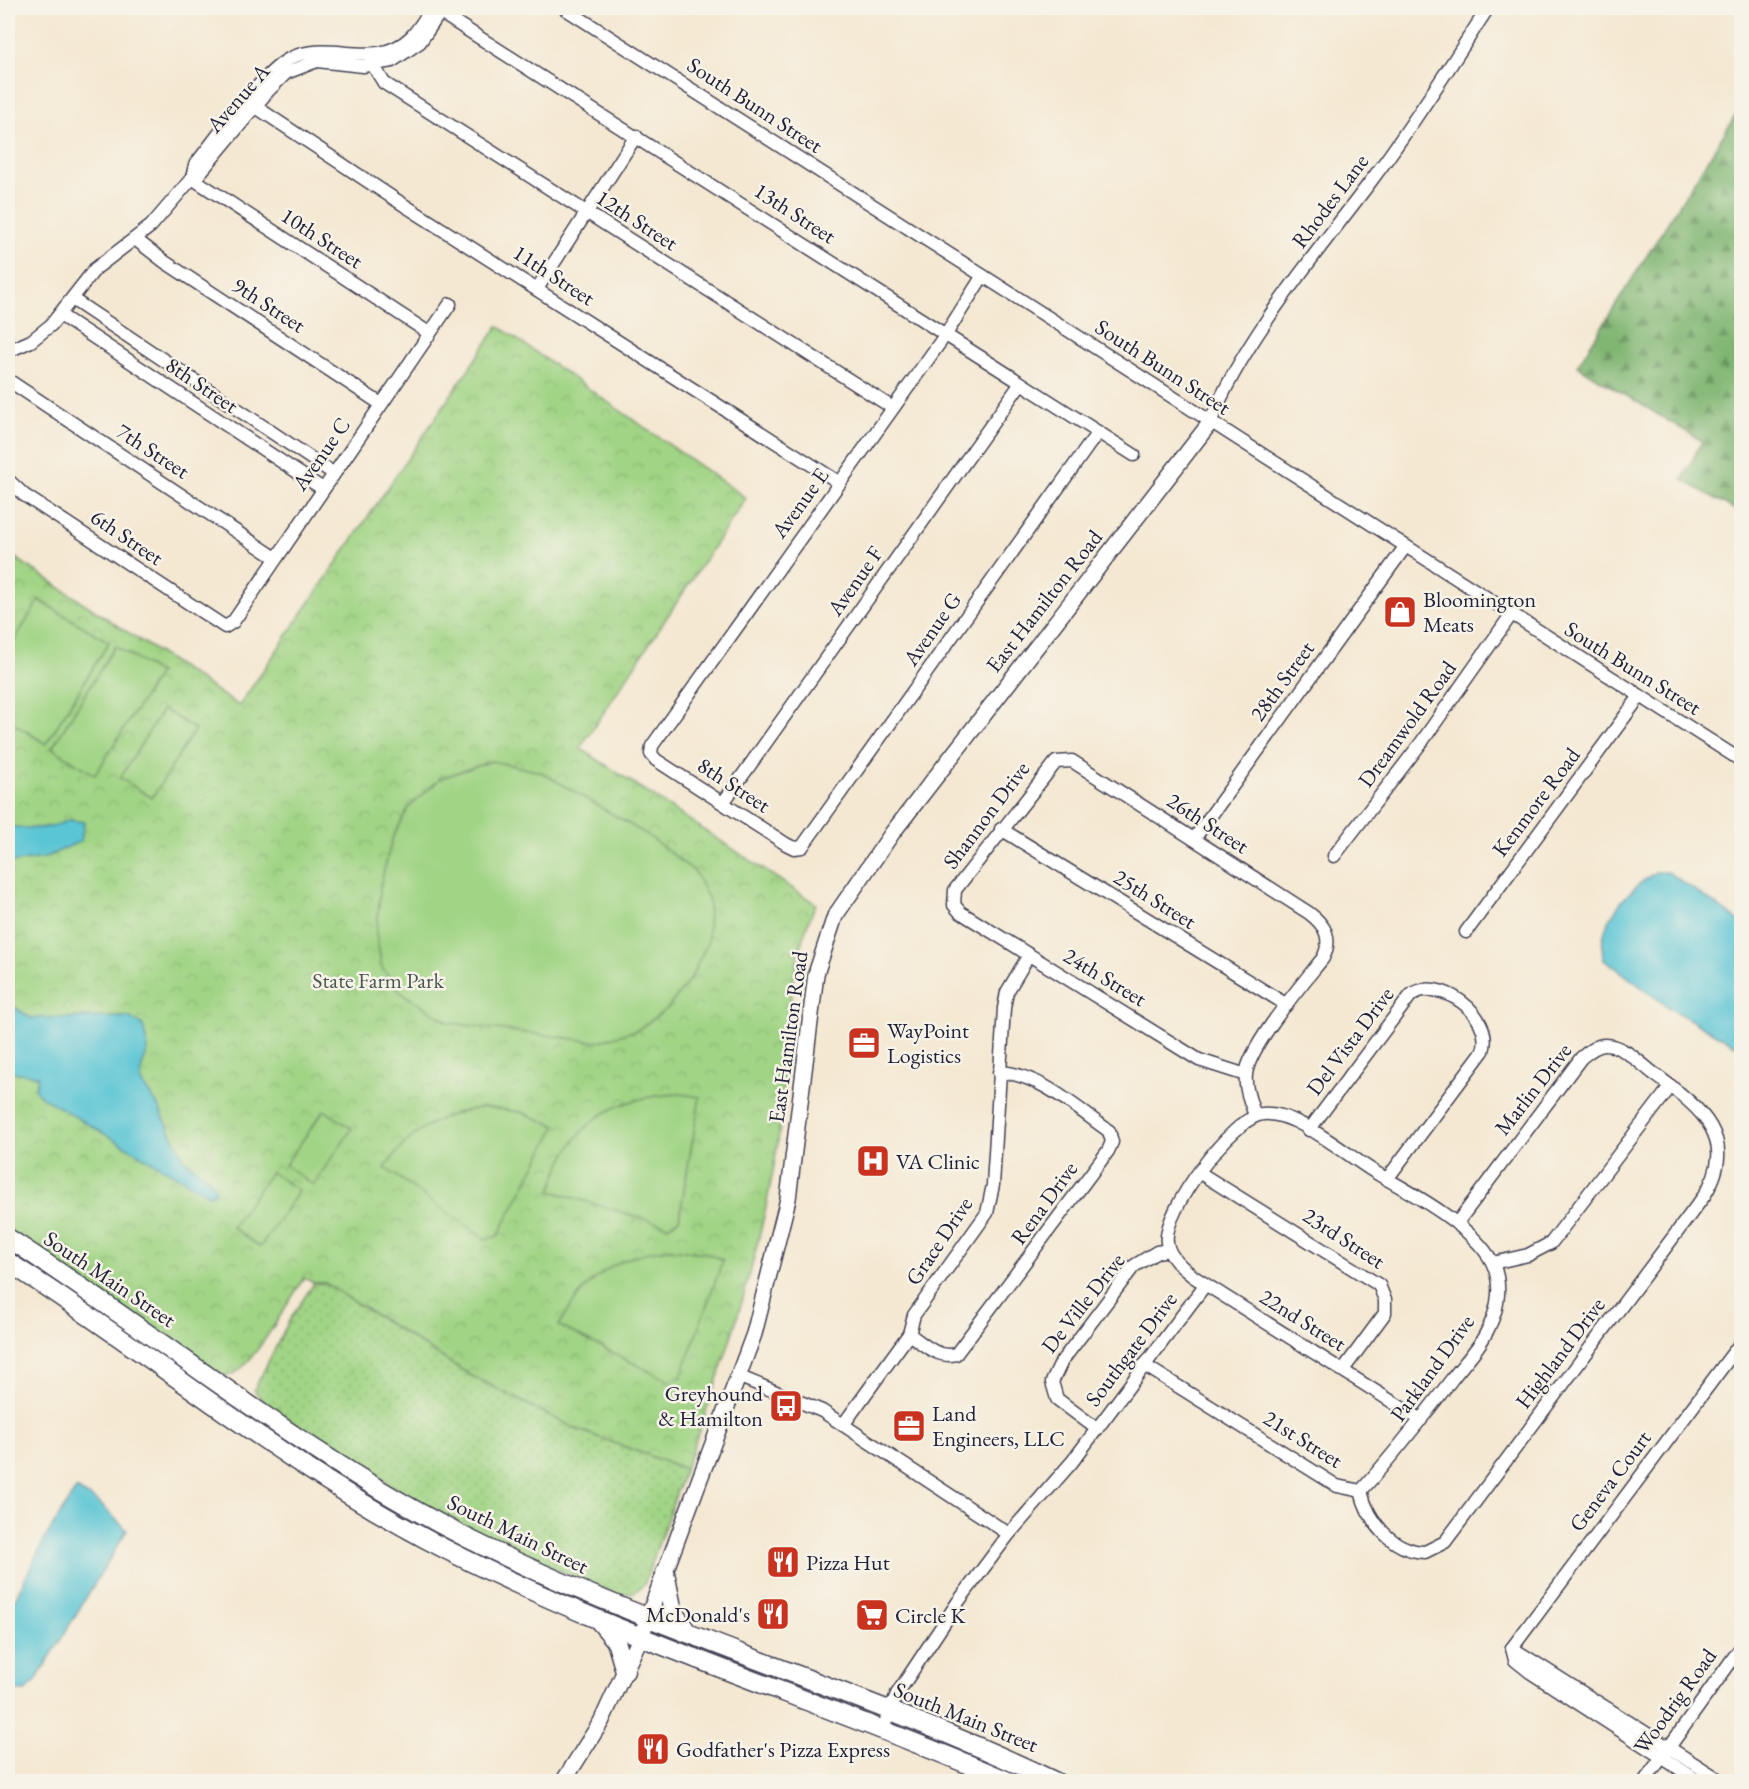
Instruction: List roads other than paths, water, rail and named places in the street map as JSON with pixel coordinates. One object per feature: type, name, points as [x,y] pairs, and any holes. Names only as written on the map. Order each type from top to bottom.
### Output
[{"type":"highway","name":"South Main Street","points":[[8,1238],[346,1470],[478,1543],[536,1571],[648,1618],[988,1750],[1056,1782]]},
{"type":"highway","name":"South Main Street","points":[[8,1262],[269,1444],[370,1508],[465,1559],[596,1619],[1010,1782]]},
{"type":"highway","points":[[665,1573],[673,1612],[688,1633]]},
{"type":"highway","points":[[596,1619],[616,1641],[625,1671]]},
{"type":"main road","name":"East Hamilton Road","points":[[563,1782],[601,1722],[641,1636],[740,1377],[768,1285],[784,1215],[796,1147],[816,974],[834,916],[893,832],[1210,423]]},
{"type":"street","name":"South Bunn Street","points":[[564,8],[1742,761]]},
{"type":"street","name":"Rhodes Lane","points":[[1210,423],[1230,381],[1267,323],[1384,164],[1488,8]]},
{"type":"street","name":"Avenue A","points":[[8,351],[31,341],[60,315],[95,269],[135,239],[164,212],[192,178],[195,165],[251,104],[270,74],[287,60],[299,54],[322,50],[372,60],[392,61],[414,48],[429,30],[437,9]]},
{"type":"street","name":"13th Street","points":[[437,9],[1134,454]]},
{"type":"street","name":"12th Street","points":[[372,60],[384,83],[893,408]]},
{"type":"street","name":"11th Street","points":[[251,104],[840,483]]},
{"type":"street","points":[[537,289],[636,136]]},
{"type":"street","name":"10th Street","points":[[192,178],[429,333]]},
{"type":"street","name":"9th Street","points":[[135,239],[165,262],[381,404]]},
{"type":"street","name":"Avenue E","points":[[651,753],[652,746],[946,334],[982,277]]},
{"type":"street","name":"8th Street","points":[[72,299],[333,473]]},
{"type":"street","name":"Avenue C","points":[[225,627],[233,622],[450,303]]},
{"type":"street","name":"8th Street","points":[[60,315],[323,489]]},
{"type":"street","name":"7th Street","points":[[8,380],[276,558]]},
{"type":"street","name":"Avenue F","points":[[723,803],[1021,383]]},
{"type":"street","name":"Avenue G","points":[[799,848],[1098,432]]},
{"type":"street","name":"6th Street","points":[[8,480],[24,495],[225,627]]},
{"type":"street","name":"28th Street","points":[[1194,839],[1405,547]]},
{"type":"street","name":"Dreamwold Road","points":[[1334,856],[1421,743],[1512,615]]},
{"type":"street","name":"Kenmore Road","points":[[1466,932],[1640,696]]},
{"type":"street","name":"8th Street","points":[[651,753],[656,760],[786,844],[799,848]]},
{"type":"street","name":"26th Street","points":[[1059,760],[1072,761],[1322,922],[1328,942],[1323,958],[1287,1005]]},
{"type":"street","name":"Shannon Drive","points":[[953,899],[955,890],[1001,829],[1049,767],[1059,760]]},
{"type":"street","name":"25th Street","points":[[1001,829],[1287,1005]]},
{"type":"street","name":"24th Street","points":[[953,899],[960,912],[1199,1060],[1246,1075]]},
{"type":"street","name":"Grace Drive","points":[[843,1425],[909,1334],[914,1315],[987,1213],[993,1185],[999,1072],[1007,992],[1029,955]]},
{"type":"street","name":"Del Vista Drive","points":[[1309,1130],[1411,994],[1423,988],[1432,988],[1459,1002],[1473,1011],[1483,1025],[1486,1037],[1483,1050],[1387,1179]]},
{"type":"street","points":[[1255,1116],[1246,1075],[1259,1044],[1287,1005]]},
{"type":"street","name":"Marlin Drive","points":[[1457,1223],[1581,1058],[1591,1050],[1604,1045],[1618,1048],[1692,1101],[1708,1119],[1718,1148],[1716,1168]]},
{"type":"street","name":"Rena Drive","points":[[909,1334],[939,1354],[948,1356],[956,1354],[1108,1151],[1112,1142],[1109,1131],[1038,1082],[1015,1073],[999,1072]]},
{"type":"street","points":[[1168,1250],[1167,1231],[1170,1217],[1200,1173],[1238,1125],[1255,1116],[1265,1114],[1283,1118],[1309,1130],[1457,1223],[1473,1237],[1493,1263],[1528,1256],[1551,1243],[1671,1086]]},
{"type":"street","name":"Highland Drive","points":[[1425,1552],[1445,1542],[1457,1527],[1704,1196],[1716,1168]]},
{"type":"street","name":"23rd Street","points":[[1200,1173],[1379,1285],[1385,1300],[1385,1313],[1343,1370]]},
{"type":"street","name":"22nd Street","points":[[1168,1250],[1182,1267],[1205,1285],[1421,1420]]},
{"type":"street","name":"De Ville Drive","points":[[1097,1429],[1057,1399],[1052,1382],[1062,1361],[1134,1266],[1157,1252],[1168,1250]]},
{"type":"street","name":"Parkland Drive","points":[[1361,1491],[1421,1420],[1489,1328],[1499,1293],[1493,1263]]},
{"type":"street","name":"Southgate Drive","points":[[882,1730],[889,1712],[925,1650],[1009,1534],[1053,1485],[1205,1285]]},
{"type":"street","name":"Geneva Court","points":[[1664,1752],[1512,1648],[1742,1341]]},
{"type":"street","name":"21st Street","points":[[1144,1365],[1337,1486],[1361,1491],[1367,1512],[1378,1528],[1404,1546],[1425,1552]]},
{"type":"street","points":[[740,1377],[800,1400],[843,1425],[1009,1534]]},
{"type":"street","name":"Woodrig Road","points":[[1644,1782],[1742,1646]]},
{"type":"street","points":[[1664,1752],[1700,1782]]},
{"type":"street","points":[[1664,1752],[1723,1782]]},
{"type":"water","points":[[69,820],[84,822],[81,841],[44,858],[8,863],[8,826],[39,828],[54,826]]},
{"type":"water","points":[[1657,872],[1668,872],[1741,922],[1741,1048],[1671,1009],[1604,959],[1602,947],[1609,921],[1626,897]]},
{"type":"water","points":[[8,1003],[31,1018],[128,1017],[143,1025],[148,1050],[142,1066],[141,1082],[157,1104],[184,1159],[208,1178],[215,1192],[209,1195],[43,1098],[35,1090],[38,1076],[8,1071]]},
{"type":"water","points":[[76,1489],[97,1501],[127,1530],[35,1682],[25,1691],[10,1690],[8,1689],[8,1613],[45,1538]]},
{"type":"place","name":"Bloomington Meats","points":[[1400,612]]},
{"type":"place","name":"WayPoint Logistics","points":[[864,1043]]},
{"type":"place","name":"VA Clinic","points":[[873,1161]]},
{"type":"place","name":"Greyhound & Hamilton","points":[[786,1406]]},
{"type":"place","name":"Land Engineers, LLC","points":[[909,1426]]},
{"type":"place","name":"Pizza Hut","points":[[783,1562]]},
{"type":"place","name":"McDonald's","points":[[773,1614]]},
{"type":"place","name":"Circle K","points":[[872,1615]]},
{"type":"place","name":"Godfather's Pizza Express","points":[[653,1749]]},
{"type":"park label","name":"State Farm Park","points":[[378,980]]}]
